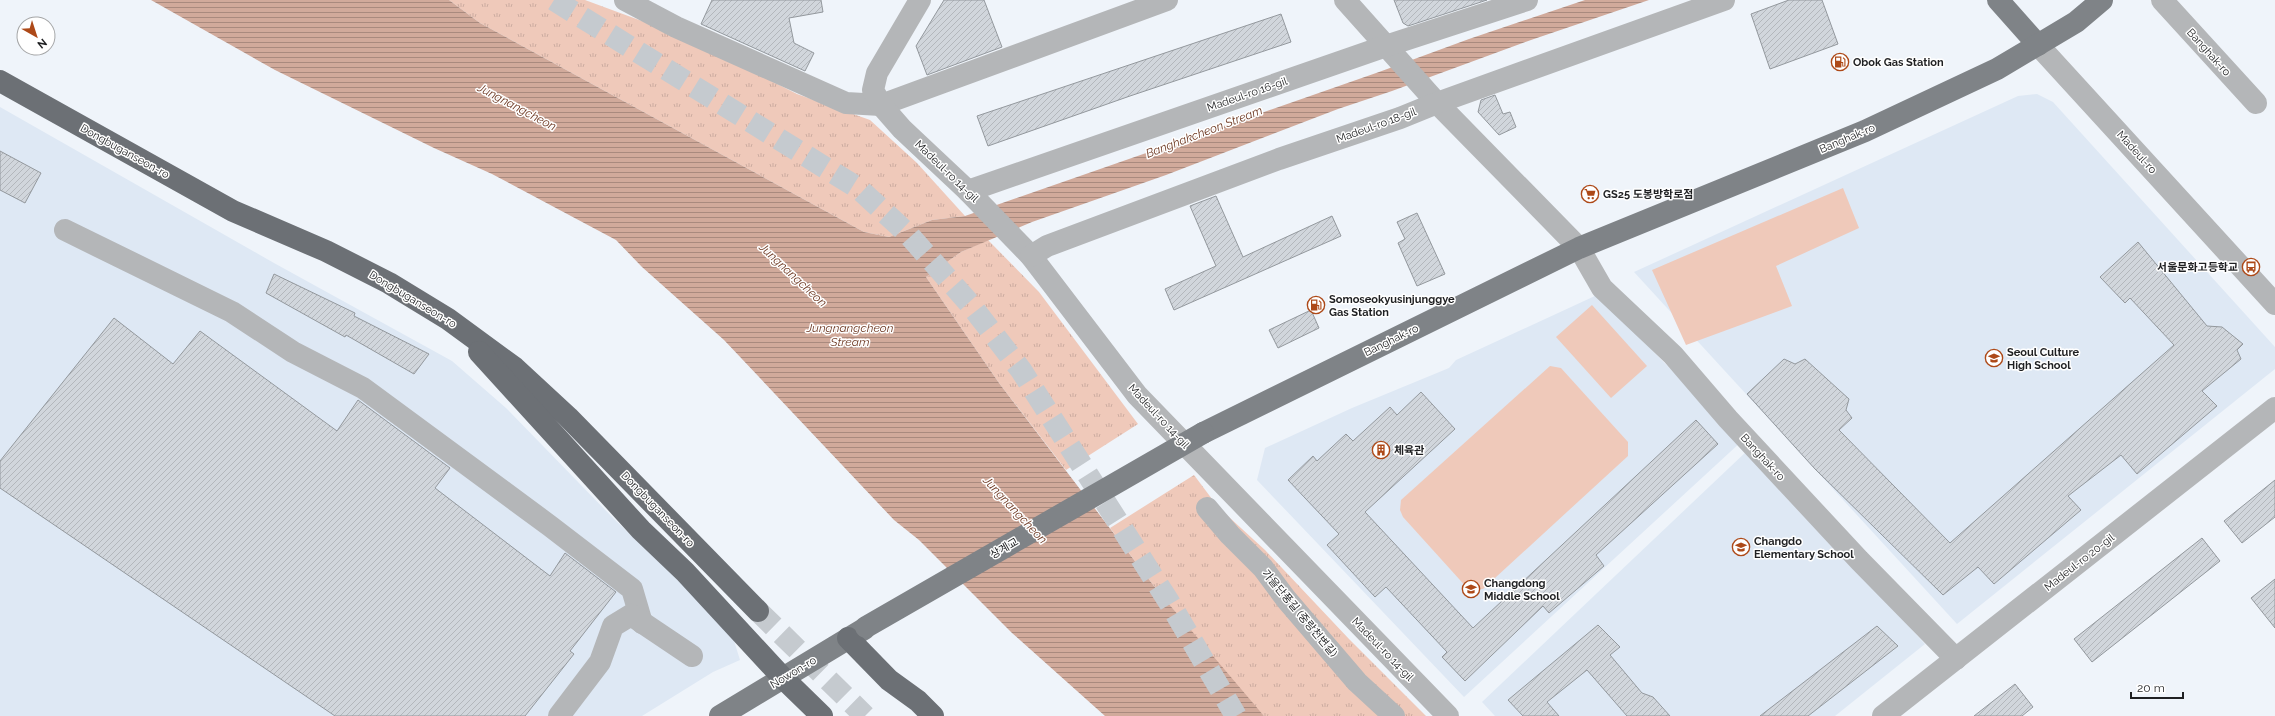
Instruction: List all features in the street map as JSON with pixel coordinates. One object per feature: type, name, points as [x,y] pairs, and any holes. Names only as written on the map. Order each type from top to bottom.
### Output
[{"type":"highway","name":"Dongbuganseon-ro","points":[[0,81],[233,211],[326,251],[388,283],[448,319],[515,368],[568,417],[758,611]]},
{"type":"highway","points":[[448,319],[641,530],[685,572],[783,678],[822,716]]},
{"type":"highway","points":[[848,638],[889,680],[918,701],[933,716]]},
{"type":"main road","name":"Madeul-ro","points":[[1998,0],[2038,45]]},
{"type":"main road","name":"Banghak-ro","points":[[1204,433],[1579,248],[1865,131],[1997,69],[2076,22],[2107,1]]},
{"type":"main road","name":"상계교","points":[[866,627],[1204,433]]},
{"type":"main road","name":"Nowon-ro","points":[[720,716],[866,627]]},
{"type":"street","points":[[624,0],[676,27],[846,103],[881,105],[1167,0]]},
{"type":"street","name":"Madeul-ro 14-gil","points":[[920,0],[876,74],[873,90],[881,105],[902,129],[972,195],[1024,248],[1137,395],[1448,716]]},
{"type":"street","points":[[1345,0],[1389,49]]},
{"type":"street","name":"Madeul-ro 16-gil","points":[[972,195],[1527,0]]},
{"type":"street","name":"Madeul-ro 18-gil","points":[[1024,248],[1047,246],[1279,159],[1400,118],[1433,98],[1724,0]]},
{"type":"street","name":"Banghak-ro","points":[[2162,0],[2256,103]]},
{"type":"street","name":"Madeul-ro","points":[[2038,45],[2275,304]]},
{"type":"street","name":"Banghak-ro","points":[[1389,49],[1433,98],[1579,248],[1602,288],[1673,355],[1733,424],[1864,565],[1956,659]]},
{"type":"street","points":[[65,230],[232,312],[293,352],[362,388],[550,526],[632,589],[642,622]]},
{"type":"street","name":"Madeul-ro 20-gil","points":[[1883,716],[2275,408]]},
{"type":"street","name":"가을단풍길 (중랑천변길)","points":[[1207,508],[1263,568],[1286,599],[1357,682],[1394,716]]},
{"type":"street","points":[[559,716],[600,662],[613,626],[631,615],[692,656]]},
{"type":"shaded area","name":"Seoul Culture High School","points":[[2037,94],[2053,102],[2275,347],[2275,369],[1957,624],[1634,272],[2018,96]]},
{"type":"shaded area","points":[[0,107],[274,263],[452,361],[506,408],[614,519],[731,631],[740,660],[713,672],[642,716],[0,716]]},
{"type":"shaded area","name":"Changdong Middle School","points":[[1597,295],[1742,441],[1464,697],[1257,480],[1265,448],[1352,408],[1449,368],[1456,360]]},
{"type":"shaded area","name":"Changdo Elementary School","points":[[1748,450],[1925,644],[1835,716],[1495,716],[1482,702]]},
{"type":"green space","points":[[449,0],[585,0],[650,24],[740,65],[797,94],[870,120],[917,163],[965,216],[932,220],[889,237],[864,232],[480,23]]},
{"type":"green space","points":[[1843,188],[1859,228],[1776,266],[1792,306],[1686,345],[1652,270]]},
{"type":"green space","points":[[988,240],[1039,292],[1138,424],[1066,470],[999,383],[926,277],[961,252]]},
{"type":"green space","points":[[1592,305],[1647,366],[1611,398],[1556,337]]},
{"type":"green space","points":[[1550,366],[1561,368],[1628,442],[1628,456],[1483,589],[1469,590],[1403,517],[1400,510],[1401,500]]},
{"type":"green space","points":[[1194,475],[1218,507],[1265,550],[1349,639],[1426,716],[1264,716],[1252,704],[1157,590],[1110,528]]},
{"type":"water","name":"Jungnangcheon Stream","points":[[151,0],[449,0],[480,23],[864,232],[889,237],[932,220],[965,216],[1379,72],[1469,39],[1585,0],[1649,0],[1531,40],[1392,91],[1338,109],[1166,175],[1032,222],[961,252],[926,277],[999,383],[1157,590],[1264,716],[1105,716],[1012,633],[919,540],[894,520],[724,340],[642,267],[616,240],[492,174],[434,148],[275,70]]},
{"type":"building","points":[[712,0],[821,0],[823,12],[789,18],[794,43],[814,53],[805,71],[701,24]]},
{"type":"building","points":[[944,0],[984,0],[1002,47],[927,75],[916,46]]},
{"type":"building","points":[[1394,0],[1487,0],[1408,26],[1403,23]]},
{"type":"building","points":[[1789,0],[1822,0],[1838,44],[1770,69],[1751,14]]},
{"type":"building","points":[[1281,14],[1291,42],[988,146],[977,116]]},
{"type":"building","points":[[1495,95],[1503,114],[1510,112],[1516,127],[1499,135],[1478,112],[1481,100]]},
{"type":"building","points":[[0,151],[41,173],[25,203],[0,190]]},
{"type":"building","points":[[1216,196],[1243,257],[1332,216],[1341,236],[1174,310],[1165,289],[1216,266],[1190,206]]},
{"type":"building","points":[[1417,213],[1445,274],[1417,286],[1398,243],[1405,239],[1397,222]]},
{"type":"building","points":[[2138,242],[2207,326],[2222,327],[2243,344],[2237,350],[2241,359],[2202,391],[2217,406],[2137,474],[2121,455],[2068,496],[2081,510],[1994,584],[1978,567],[1943,595],[1815,469],[1747,394],[1784,359],[1795,364],[1805,359],[1849,399],[1846,410],[1852,418],[1839,430],[1950,543],[2174,345],[2130,298],[2125,303],[2100,277]]},
{"type":"building","points":[[274,274],[355,313],[354,316],[429,354],[414,374],[346,335],[345,337],[266,293]]},
{"type":"building","points":[[1311,310],[1319,328],[1278,348],[1269,330]]},
{"type":"building","points":[[114,318],[173,364],[200,331],[337,431],[358,400],[450,468],[435,488],[550,576],[565,553],[616,592],[570,651],[574,654],[525,716],[335,716],[0,488],[0,461]]},
{"type":"building","points":[[1421,392],[1455,429],[1365,512],[1473,628],[1696,420],[1718,444],[1596,555],[1604,566],[1549,613],[1543,606],[1465,681],[1442,657],[1447,652],[1386,587],[1375,597],[1327,545],[1339,534],[1288,480],[1313,456],[1317,461],[1346,434],[1353,441],[1390,407],[1397,415]]},
{"type":"building","points":[[2275,480],[2275,517],[2242,543],[2224,521]]},
{"type":"building","points":[[2202,538],[2220,561],[2092,662],[2074,639]]},
{"type":"building","points":[[2275,579],[2275,628],[2251,598]]},
{"type":"building","points":[[1598,625],[1620,647],[1610,655],[1642,693],[1653,697],[1670,716],[1627,716],[1587,670],[1547,702],[1559,716],[1523,716],[1508,700]]},
{"type":"building","points":[[1877,626],[1898,646],[1808,716],[1760,716]]},
{"type":"building","points":[[2015,684],[2033,707],[2022,716],[1974,716]]},
{"type":"tunnel","points":[[554,0],[858,188],[908,234],[970,304],[1021,370],[1169,602],[1236,716]]},
{"type":"tunnel","points":[[758,611],[865,716]]},
{"type":"place","name":"Obok Gas Station","points":[[1840,62]]},
{"type":"place","name":"GS25 도봉방학로점","points":[[1590,194]]},
{"type":"place","name":"서울문화고등학교","points":[[2251,267]]},
{"type":"place","name":"Somoseokyusinjunggye Gas Station","points":[[1316,305]]},
{"type":"place","name":"Seoul Culture High School","points":[[1994,358]]},
{"type":"place","name":"체육관","points":[[1381,450]]},
{"type":"place","name":"Changdo Elementary School","points":[[1741,547]]},
{"type":"place","name":"Changdong Middle School","points":[[1471,589]]},
{"type":"water label","name":"Jungnangcheon","points":[[517,107]]},
{"type":"water label","name":"Banghakcheon Stream","points":[[1204,132]]},
{"type":"water label","name":"Jungnangcheon","points":[[793,275]]},
{"type":"water label","name":"Jungnangcheon","points":[[1015,510]]}]
